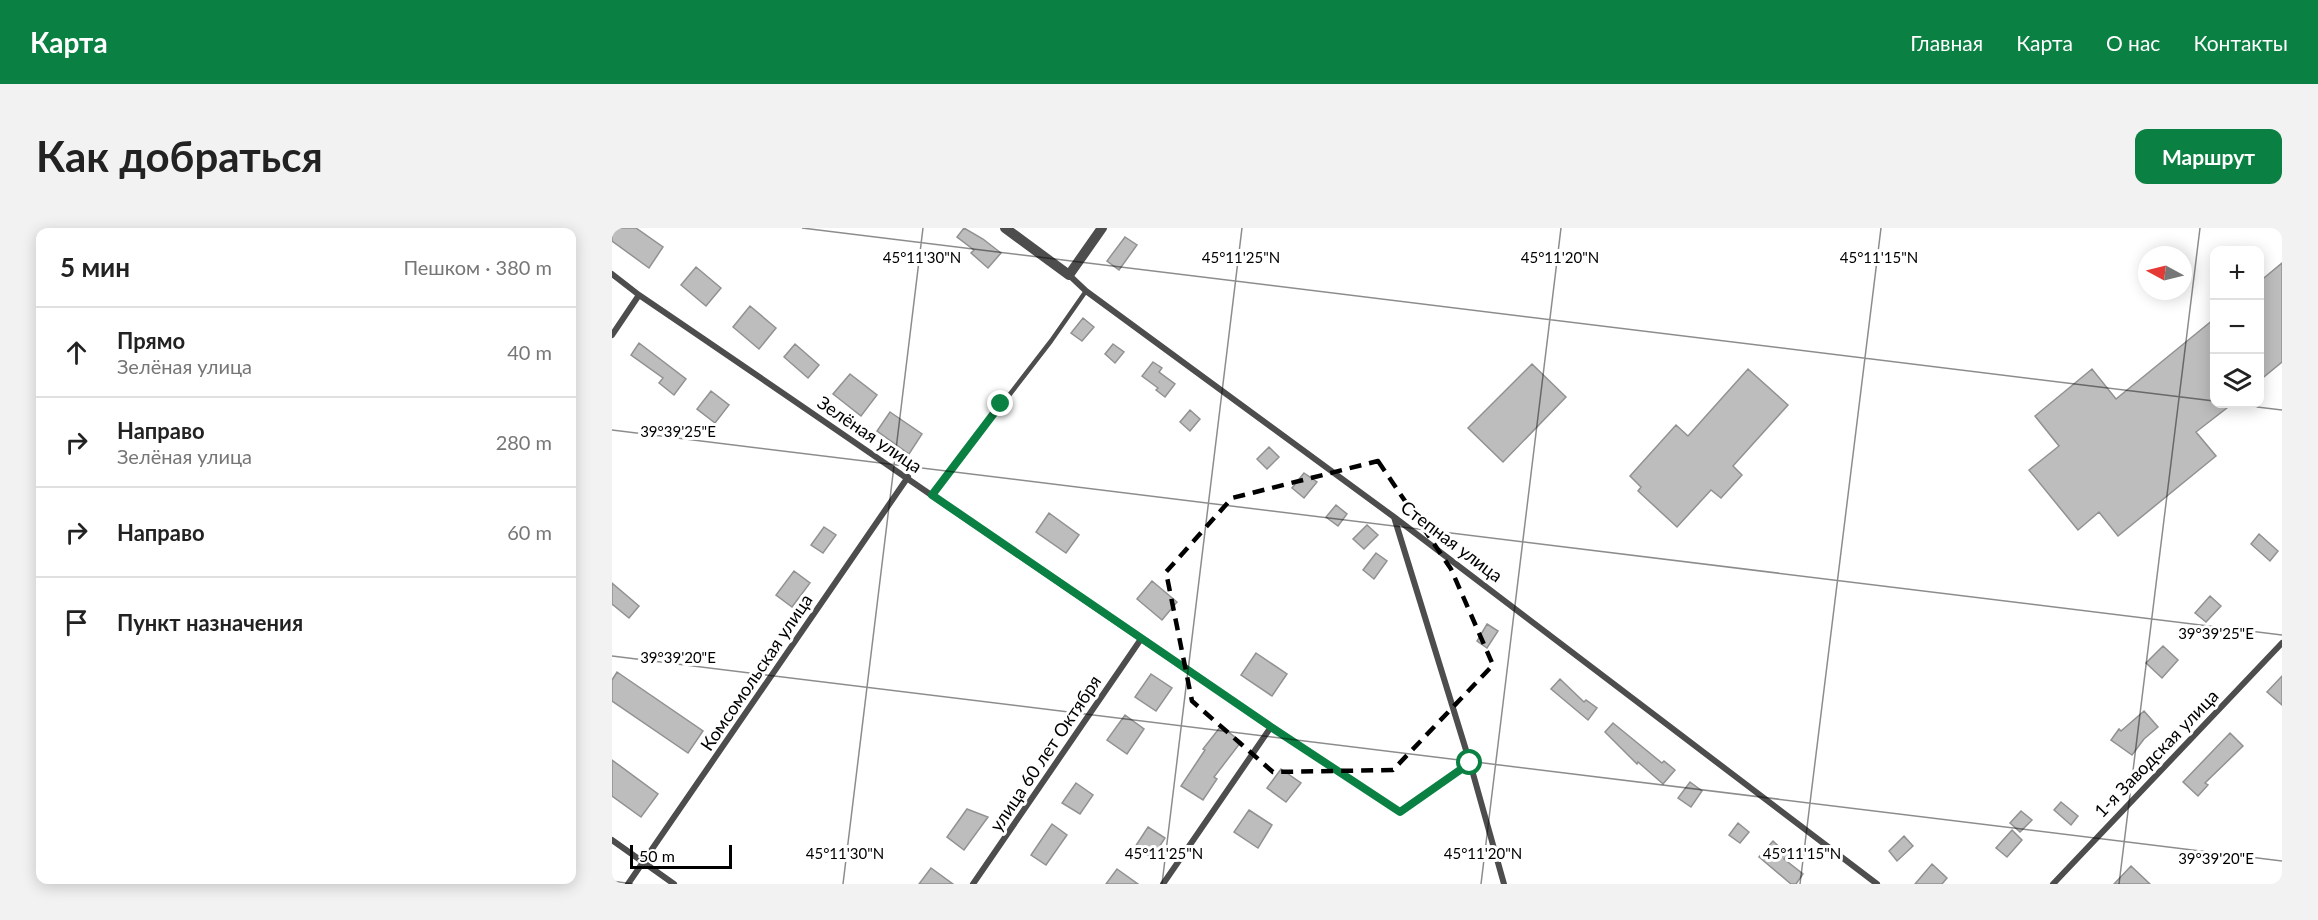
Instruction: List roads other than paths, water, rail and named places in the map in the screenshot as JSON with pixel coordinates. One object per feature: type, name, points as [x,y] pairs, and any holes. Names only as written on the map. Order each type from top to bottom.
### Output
[{"type":"street","name":"Степная улица","points":[[1005,228],[1069,275],[1086,291],[1394,517],[1877,884]]},
{"type":"street","points":[[1069,275],[1102,228]]},
{"type":"street","name":"Зелёная улица","points":[[612,274],[639,295],[908,477],[1141,639],[1400,812],[1470,763]]},
{"type":"street","points":[[612,335],[639,295]]},
{"type":"street","name":"Комсомольская улица","points":[[628,884],[908,477]]},
{"type":"street","points":[[1394,517],[1470,763],[1504,884]]},
{"type":"street","name":"улица 60 лет Октября","points":[[973,884],[1141,639]]},
{"type":"street","name":"1-я Заводская улица","points":[[2053,884],[2282,643]]},
{"type":"street","points":[[1163,884],[1271,727]]},
{"type":"street","points":[[612,840],[674,884]]},
{"type":"lane","points":[[932,495],[1051,341],[1086,291]]}]
